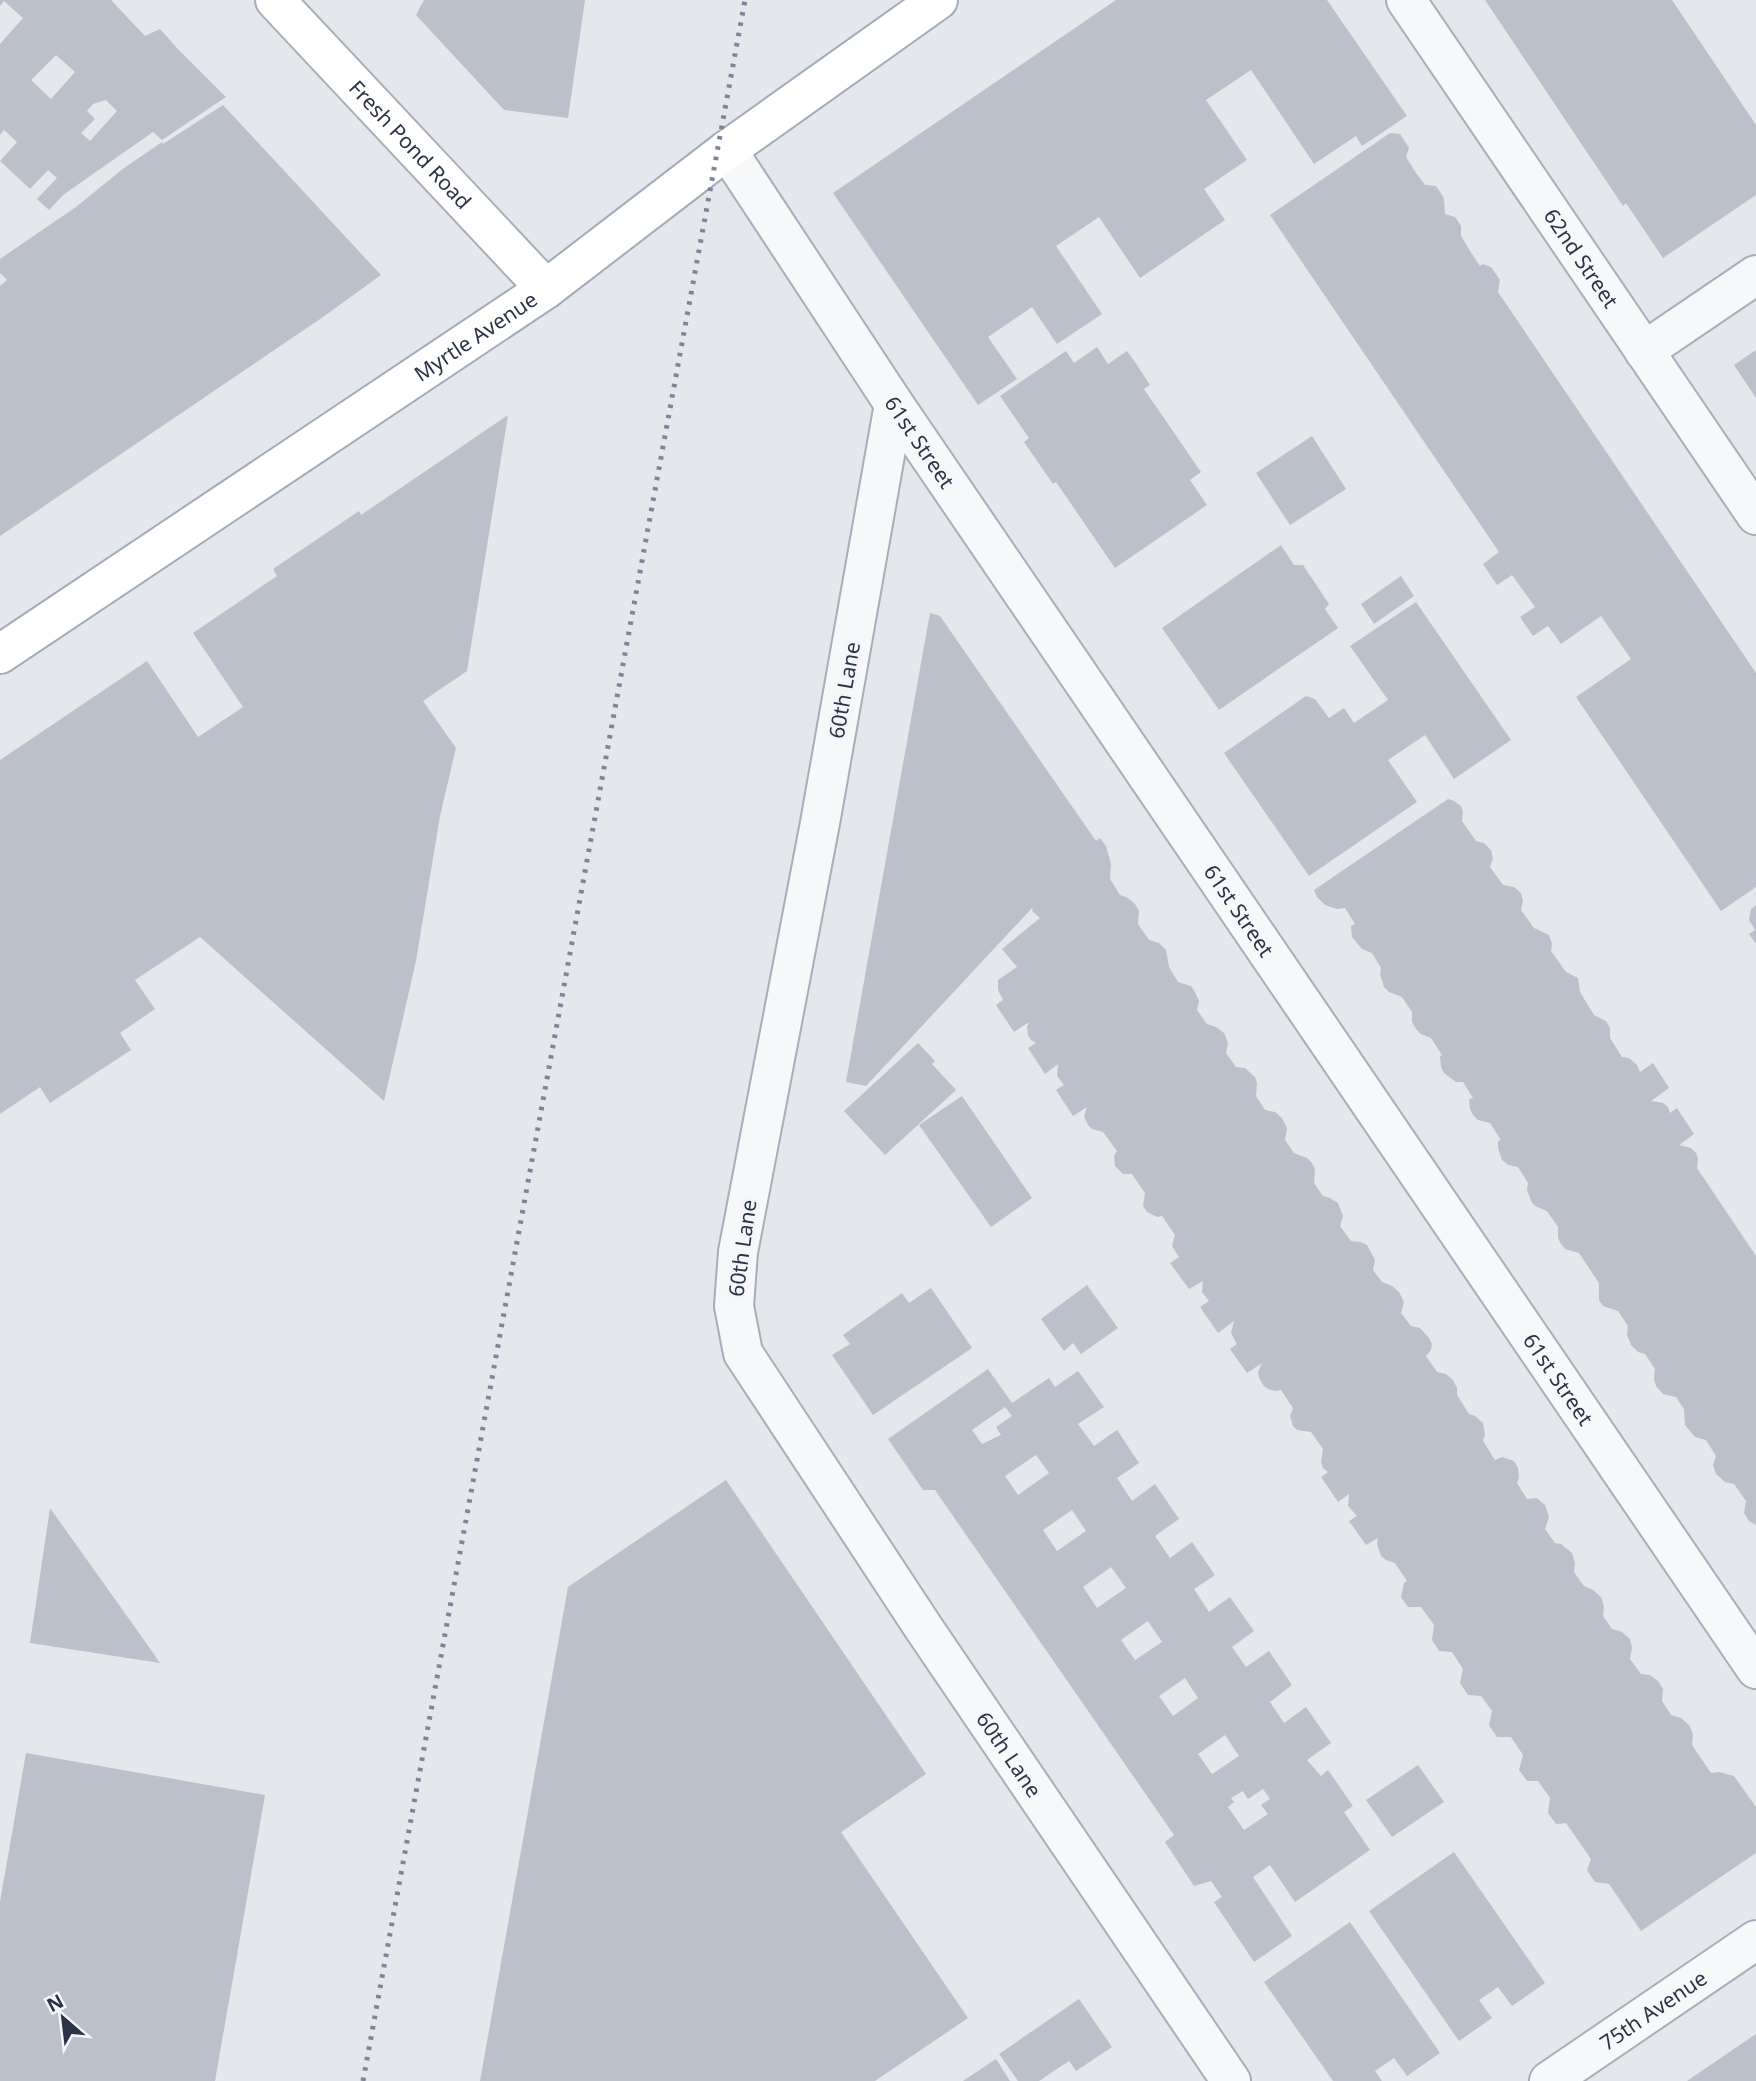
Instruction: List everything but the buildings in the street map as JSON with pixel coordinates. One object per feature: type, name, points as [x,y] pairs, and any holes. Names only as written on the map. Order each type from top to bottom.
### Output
[{"type":"main road","name":"Fresh Pond Road","points":[[275,0],[546,289]]},
{"type":"main road","name":"Myrtle Avenue","points":[[0,654],[546,289],[727,150],[938,0]]},
{"type":"street","name":"62nd Street","points":[[1406,0],[1756,515]]},
{"type":"street","name":"61st Street","points":[[727,150],[894,404],[1756,1669]]},
{"type":"street","points":[[1644,351],[1756,275]]},
{"type":"street","name":"60th Lane","points":[[894,404],[820,823],[738,1252],[734,1306],[743,1353],[923,1627],[1231,2081]]},
{"type":"street","name":"75th Avenue","points":[[1549,2081],[1756,1940]]},
{"type":"railway","points":[[363,2081],[745,0]]}]
